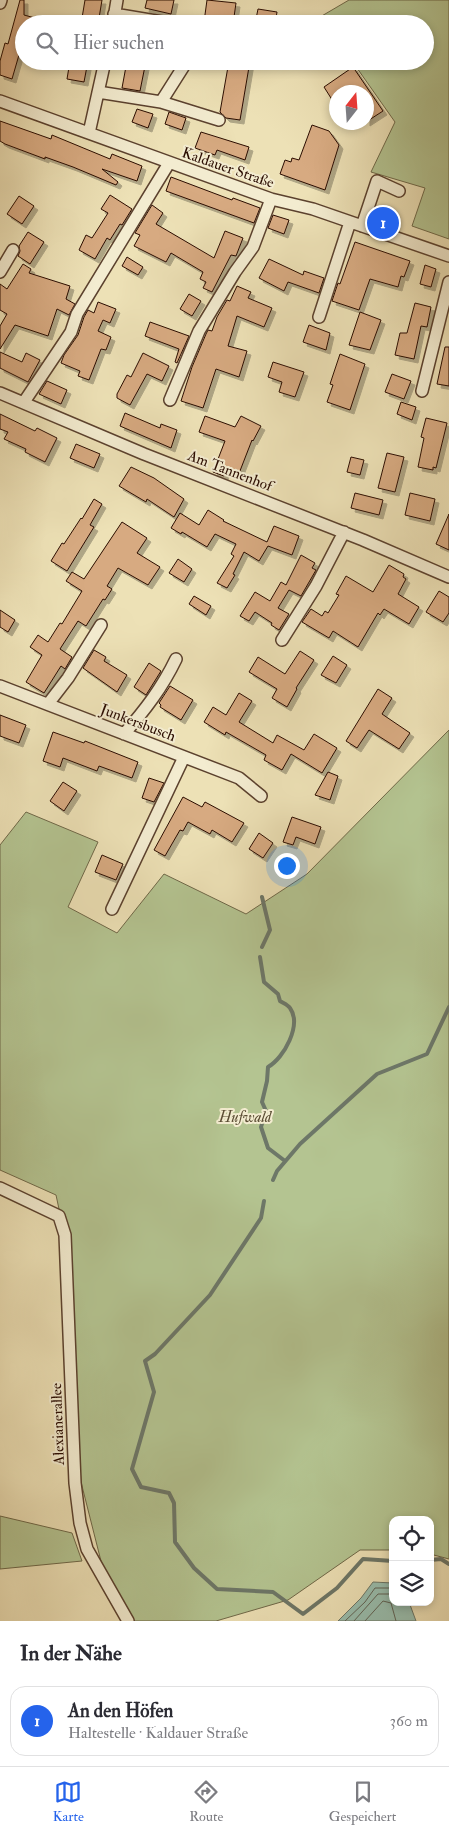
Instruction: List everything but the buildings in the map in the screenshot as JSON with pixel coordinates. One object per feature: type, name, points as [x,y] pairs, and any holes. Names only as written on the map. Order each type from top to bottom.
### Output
[{"type":"street","points":[[114,15],[116,0]]},
{"type":"street","points":[[89,132],[103,70]]},
{"type":"street","points":[[162,102],[182,70]]},
{"type":"street","points":[[98,92],[162,102],[219,120]]},
{"type":"street","name":"Kaldauer Straße","points":[[0,101],[271,199],[313,209],[449,256]]},
{"type":"street","points":[[24,402],[71,332],[77,314],[169,163]]},
{"type":"street","points":[[362,226],[377,181],[399,190]]},
{"type":"street","points":[[170,400],[199,331],[235,272],[253,247],[271,199]]},
{"type":"street","points":[[319,317],[350,222]]},
{"type":"street","points":[[0,272],[13,250]]},
{"type":"street","points":[[422,391],[449,282]]},
{"type":"street","name":"Am Tannenhof","points":[[0,393],[144,454],[344,532],[449,576]]},
{"type":"street","points":[[282,640],[316,586],[344,532]]},
{"type":"street","points":[[48,704],[68,678],[101,625]]},
{"type":"street","points":[[124,734],[146,710],[165,682],[176,659]]},
{"type":"street","name":"Junkersbusch","points":[[1,687],[239,778],[261,796]]},
{"type":"street","points":[[112,908],[184,757]]},
{"type":"street","name":"Alexianerallee","points":[[0,1188],[59,1216],[65,1234],[75,1483],[80,1522],[87,1548],[128,1621]]},
{"type":"green space","points":[[349,0],[449,0],[449,239],[412,226],[425,188],[371,172],[395,122],[374,92],[374,85],[369,85],[358,70],[434,70],[434,15],[323,15]]},
{"type":"green space","name":"Hufwald","points":[[449,730],[449,1559],[434,1555],[434,1516],[389,1516],[389,1550],[360,1550],[288,1600],[216,1621],[133,1621],[104,1573],[81,1482],[66,1242],[56,1195],[0,1170],[0,845],[26,812],[98,842],[68,907],[117,933],[164,874],[246,914],[307,874]]},
{"type":"green space","points":[[0,1516],[72,1533],[82,1561],[0,1569]]},
{"type":"water","points":[[373,1582],[389,1583],[389,1606],[410,1606],[416,1621],[338,1621],[361,1598]]},
{"type":"waterway","points":[[262,897],[270,930],[262,947]]},
{"type":"waterway","points":[[260,957],[264,982],[278,994],[280,1001],[289,1007],[294,1023],[293,1032],[285,1049],[274,1063],[268,1067],[262,1102],[266,1111],[261,1127],[268,1148],[285,1161]]},
{"type":"waterway","points":[[273,1180],[277,1171],[300,1144],[377,1074],[427,1054],[449,1007]]},
{"type":"waterway","points":[[264,1201],[261,1218],[210,1295],[155,1354],[145,1361],[154,1392],[132,1469],[141,1487],[169,1493],[174,1503],[175,1542],[194,1568],[217,1589],[273,1592],[303,1614],[337,1588],[363,1559],[389,1561]]},
{"type":"waterway","points":[[434,1560],[441,1559],[449,1564]]},
{"type":"place","name":"An den Höfen","points":[[383,223]]}]
